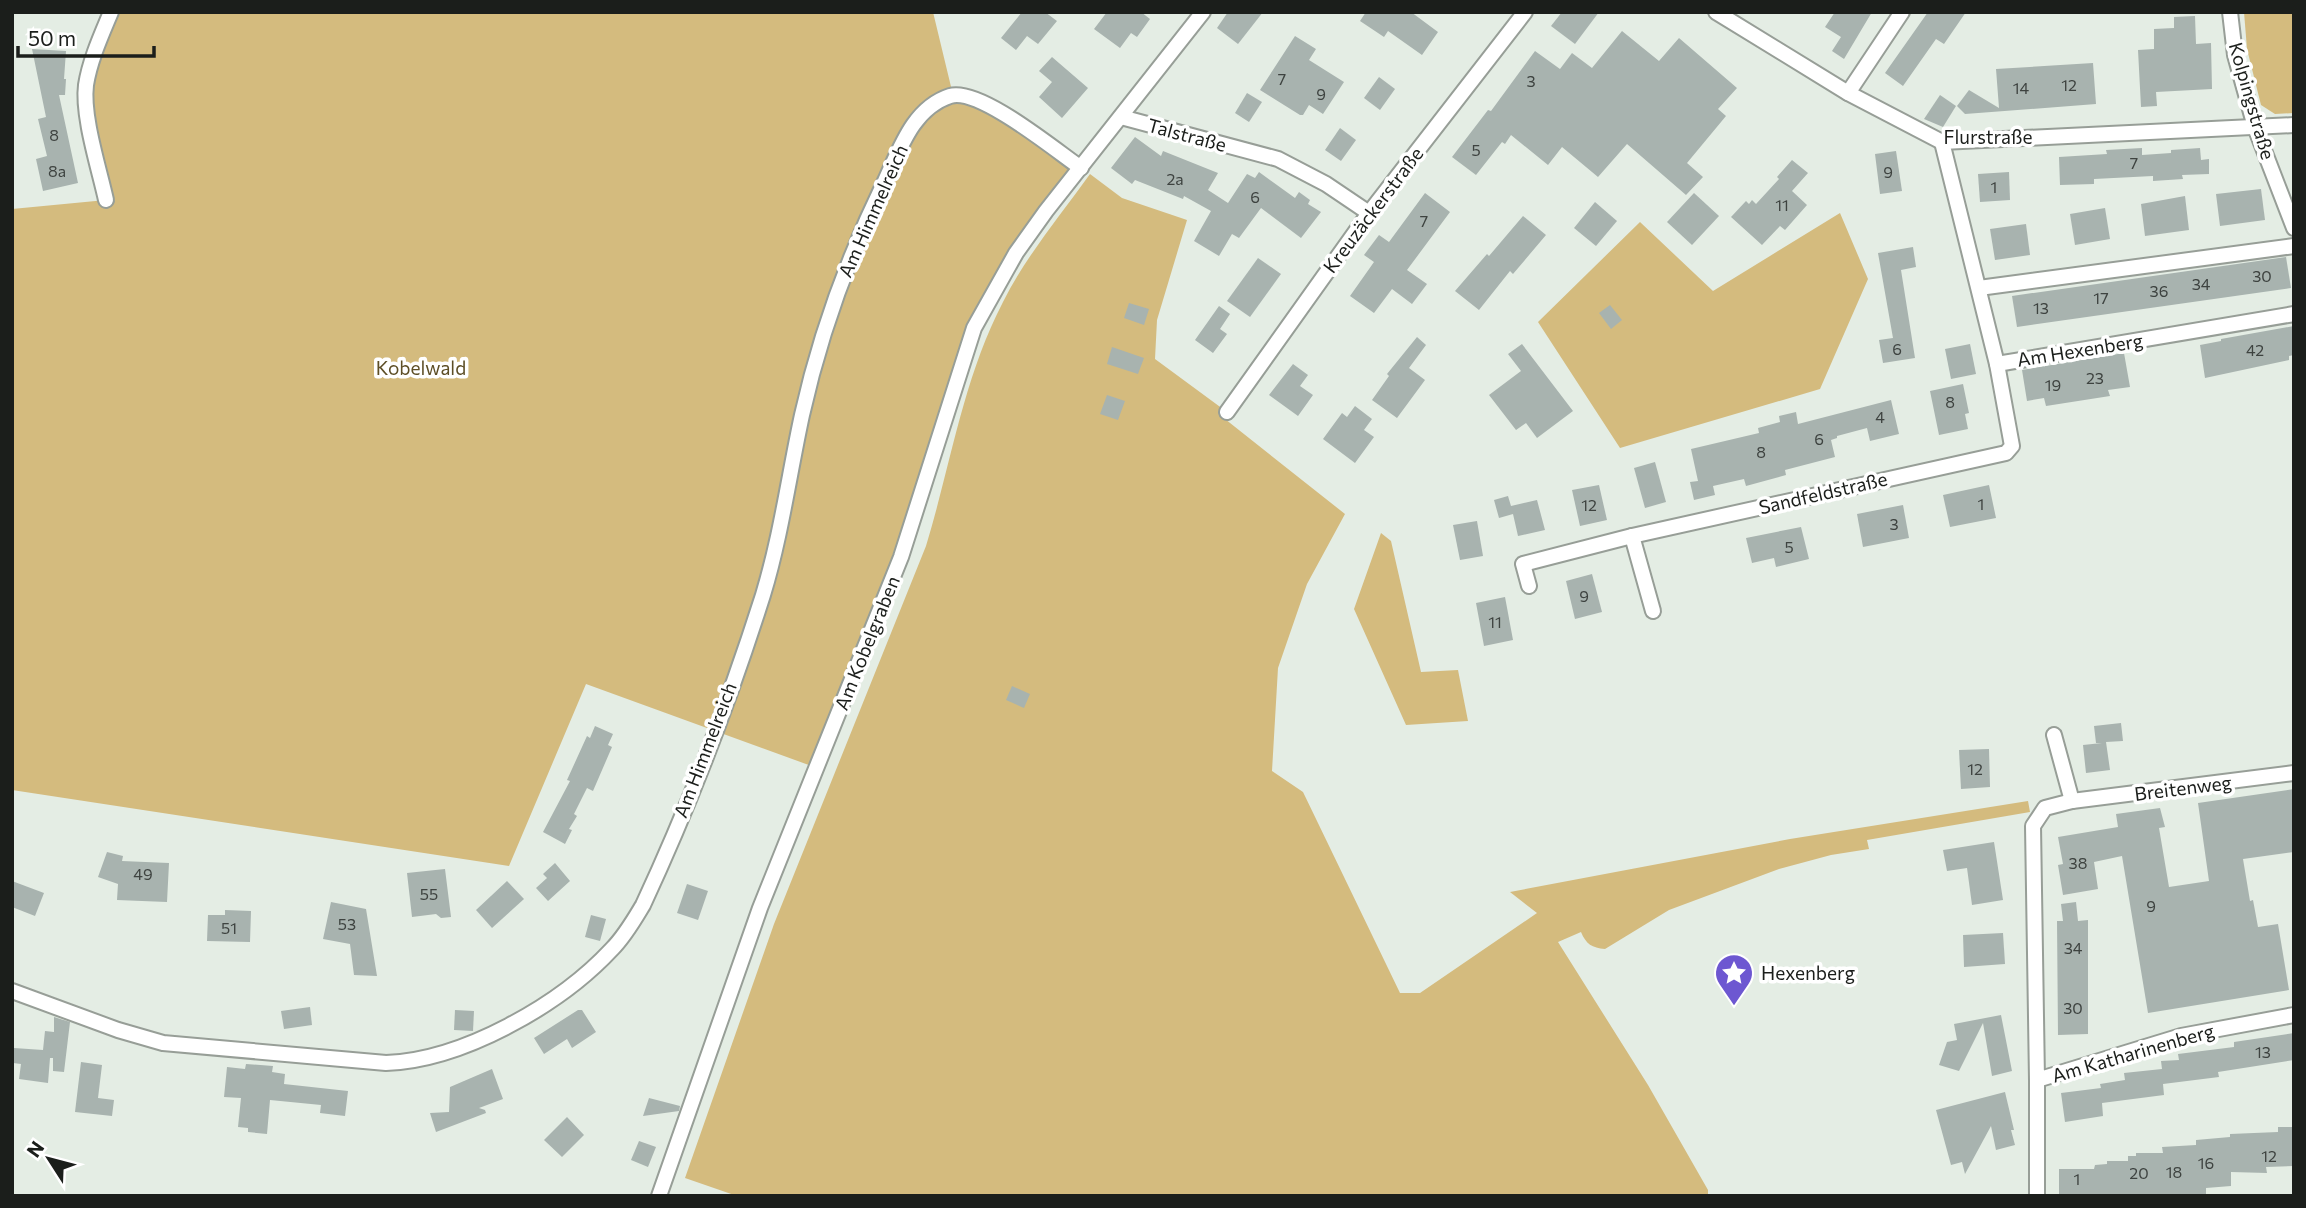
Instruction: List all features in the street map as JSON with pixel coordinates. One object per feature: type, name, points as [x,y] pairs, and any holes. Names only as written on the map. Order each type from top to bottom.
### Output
[{"type":"street","points":[[106,200],[89,121],[86,87],[96,46],[111,12]]},
{"type":"street","name":"Talstraße","points":[[1203,12],[1121,117],[1278,159],[1308,174],[1369,213]]},
{"type":"street","name":"Kreuzäckerstraße","points":[[1227,412],[1369,213],[1525,12]]},
{"type":"street","name":"Flurstraße","points":[[1716,12],[1849,93],[1942,142],[2294,125]]},
{"type":"street","points":[[1849,93],[1902,12]]},
{"type":"street","name":"Kolpingstraße","points":[[2230,12],[2235,55],[2255,127],[2294,228]]},
{"type":"street","name":"Am Himmelreich","points":[[12,991],[118,1030],[163,1043],[386,1063],[442,1054],[491,1035],[538,1008],[590,970],[612,949],[643,905],[715,730],[764,591],[802,414],[826,328],[867,218],[906,135],[916,120],[933,104],[953,95],[965,95],[988,103],[1081,168]]},
{"type":"street","name":"Am Kobelgraben","points":[[659,1196],[760,908],[901,557],[974,328],[1016,253],[1121,117]]},
{"type":"street","name":"Am Hexenberg","points":[[1942,142],[1997,364],[2012,446]]},
{"type":"street","points":[[1979,288],[2294,246]]},
{"type":"street","name":"Am Hexenberg","points":[[1997,364],[2294,314]]},
{"type":"street","name":"Sandfeldstraße","points":[[1529,586],[1523,564],[1632,536],[2006,453],[2012,446]]},
{"type":"street","points":[[1632,536],[1653,611]]},
{"type":"street","points":[[2054,735],[2072,801]]},
{"type":"street","name":"Breitenweg","points":[[2045,808],[2072,801],[2294,773]]},
{"type":"street","name":"Am Katharinenberg","points":[[2045,808],[2033,826],[2037,1080],[2181,1036],[2294,1015]]},
{"type":"street","points":[[2037,1080],[2037,1196]]},
{"type":"green space","name":"Kobelwald","points":[[111,12],[933,12],[953,95],[965,95],[1081,168],[994,290],[817,768],[586,684],[509,866],[12,790],[12,209],[106,200],[86,87]]},
{"type":"green space","points":[[2244,12],[2294,12],[2294,113],[2275,114],[2261,105],[2247,49]]},
{"type":"green space","points":[[1090,174],[1122,198],[1187,220],[1157,320],[1155,359],[1227,412],[1225,419],[1345,514],[1307,584],[1278,668],[1272,771],[1303,792],[1400,993],[1420,993],[1537,913],[1510,892],[1790,839],[2028,801],[2030,812],[1867,840],[1869,849],[1831,855],[1779,869],[1669,910],[1605,949],[1590,945],[1581,932],[1558,942],[1648,1085],[1708,1190],[1708,1196],[737,1196],[685,1178],[774,924],[926,546],[968,391],[989,331],[1022,268]]},
{"type":"green space","points":[[1840,213],[1868,279],[1820,389],[1620,448],[1538,322],[1640,222],[1713,291]]},
{"type":"green space","points":[[1381,533],[1391,541],[1421,672],[1458,670],[1468,721],[1406,725],[1354,609]]},
{"type":"building","points":[[1022,12],[1045,12],[1057,21],[1038,44],[1027,36],[1016,50],[1001,38]]},
{"type":"building","points":[[1107,12],[1141,12],[1150,19],[1137,37],[1131,33],[1120,48],[1094,29]]},
{"type":"building","points":[[1228,12],[1263,12],[1238,44],[1217,28]]},
{"type":"building","points":[[1366,12],[1411,12],[1438,32],[1422,55],[1388,31],[1384,37],[1360,21]]},
{"type":"building","points":[[1562,12],[1599,12],[1575,44],[1551,26]]},
{"type":"building","points":[[1835,12],[1872,12],[1844,59],[1832,51],[1841,37],[1825,27]]},
{"type":"building","points":[[1928,12],[1966,12],[1944,44],[1936,39],[1903,86],[1885,73]]},
{"type":"building","points":[[2195,16],[2196,44],[2211,43],[2212,89],[2156,92],[2157,106],[2141,107],[2138,50],[2154,49],[2154,29],[2174,28],[2174,17]]},
{"type":"building","points":[[1622,31],[1659,61],[1679,38],[1737,88],[1718,109],[1726,116],[1687,163],[1703,177],[1686,195],[1627,144],[1598,177],[1562,147],[1548,165],[1511,135],[1505,144],[1502,142],[1476,175],[1452,157],[1488,110],[1491,111],[1535,51],[1560,69],[1572,53],[1592,68]]},
{"type":"building","points":[[1295,36],[1316,49],[1309,60],[1344,82],[1323,114],[1309,105],[1303,115],[1300,115],[1260,90]]},
{"type":"building","points":[[32,49],[66,51],[65,95],[59,95],[78,183],[43,191],[36,159],[47,156],[38,119],[46,117]]},
{"type":"building","points":[[1052,57],[1088,88],[1062,118],[1039,97],[1052,82],[1039,71]]},
{"type":"building","points":[[2093,63],[2096,104],[1965,114],[1957,106],[1969,90],[1999,108],[1996,69]]},
{"type":"building","points":[[1379,77],[1395,89],[1380,110],[1364,98]]},
{"type":"building","points":[[1247,93],[1262,102],[1249,122],[1235,113]]},
{"type":"building","points":[[1940,95],[1956,106],[1943,127],[1924,119]]},
{"type":"building","points":[[1340,128],[1356,140],[1341,161],[1325,150]]},
{"type":"building","points":[[1135,137],[1161,156],[1163,151],[1218,173],[1208,190],[1228,203],[1247,174],[1255,178],[1259,172],[1295,198],[1299,192],[1310,200],[1308,204],[1321,212],[1301,238],[1261,208],[1239,238],[1232,234],[1219,256],[1194,241],[1211,211],[1184,196],[1183,199],[1135,180],[1132,184],[1111,168]]},
{"type":"building","points":[[2142,148],[2142,155],[2200,148],[2201,160],[2209,159],[2209,174],[2182,175],[2183,179],[2153,181],[2153,176],[2094,179],[2094,184],[2060,185],[2059,157],[2107,154],[2106,150]]},
{"type":"building","points":[[1896,151],[1902,191],[1880,194],[1875,154]]},
{"type":"building","points":[[1792,160],[1808,173],[1792,191],[1807,205],[1785,230],[1780,226],[1762,245],[1731,217],[1746,201],[1749,204],[1752,200],[1756,204]]},
{"type":"building","points":[[2009,172],[2010,200],[1980,202],[1978,174]]},
{"type":"building","points":[[2261,189],[2265,220],[2220,226],[2216,194]]},
{"type":"building","points":[[1425,193],[1450,212],[1407,270],[1427,284],[1412,304],[1392,289],[1374,313],[1350,296],[1374,262],[1364,255],[1379,235],[1389,242]]},
{"type":"building","points":[[1694,193],[1719,216],[1692,245],[1667,222]]},
{"type":"building","points":[[2185,196],[2189,230],[2145,236],[2141,204]]},
{"type":"building","points":[[1595,202],[1617,221],[1596,246],[1574,228]]},
{"type":"building","points":[[2105,208],[2110,239],[2075,245],[2070,214]]},
{"type":"building","points":[[1523,216],[1546,235],[1513,274],[1510,271],[1479,310],[1455,291]]},
{"type":"building","points":[[2026,224],[2030,255],[1995,260],[1990,229]]},
{"type":"building","points":[[1913,247],[1916,267],[1901,270],[1915,358],[1883,363],[1879,340],[1893,338],[1878,253]]},
{"type":"building","points":[[2286,257],[2291,288],[2017,327],[2012,296]]},
{"type":"building","points":[[1258,258],[1281,274],[1250,317],[1227,301]]},
{"type":"building","points":[[1129,303],[1149,309],[1144,325],[1124,318]]},
{"type":"building","points":[[1610,305],[1622,320],[1611,329],[1599,313]]},
{"type":"building","points":[[1219,306],[1230,314],[1220,329],[1227,334],[1213,353],[1195,340]]},
{"type":"building","points":[[2294,326],[2294,355],[2289,356],[2289,360],[2205,378],[2200,345]]},
{"type":"building","points":[[1417,337],[1426,345],[1409,368],[1425,380],[1397,418],[1372,400],[1389,376],[1387,374]]},
{"type":"building","points":[[1522,344],[1573,411],[1537,438],[1526,423],[1516,430],[1489,395],[1521,371],[1508,354]]},
{"type":"building","points":[[1970,344],[1976,374],[1951,379],[1945,349]]},
{"type":"building","points":[[1112,347],[1144,358],[1138,374],[1107,364]]},
{"type":"building","points":[[2124,353],[2130,387],[2108,390],[2110,396],[2046,406],[2044,398],[2027,401],[2022,370]]},
{"type":"building","points":[[1293,364],[1308,375],[1300,386],[1313,395],[1298,416],[1269,395]]},
{"type":"building","points":[[1963,384],[1969,413],[1965,414],[1968,429],[1939,435],[1930,391]]},
{"type":"building","points":[[1107,395],[1125,401],[1118,420],[1100,414]]},
{"type":"building","points":[[1891,400],[1899,434],[1870,441],[1867,428],[1837,436],[1831,440],[1835,457],[1785,470],[1786,475],[1746,486],[1744,479],[1713,486],[1715,495],[1694,500],[1690,482],[1698,481],[1691,449],[1759,433],[1758,428],[1780,422],[1779,416],[1796,412],[1798,424]]},
{"type":"building","points":[[1355,406],[1372,419],[1364,430],[1374,437],[1355,463],[1323,439],[1342,413],[1347,417]]},
{"type":"building","points":[[1655,462],[1666,502],[1645,508],[1634,468]]},
{"type":"building","points":[[1599,485],[1607,520],[1580,526],[1572,490]]},
{"type":"building","points":[[1989,485],[1996,518],[1950,527],[1943,495]]},
{"type":"building","points":[[1508,496],[1511,506],[1537,500],[1545,530],[1518,536],[1513,514],[1499,518],[1494,500]]},
{"type":"building","points":[[1903,505],[1909,538],[1863,547],[1857,514]]},
{"type":"building","points":[[1477,521],[1483,556],[1460,560],[1453,525]]},
{"type":"building","points":[[1801,527],[1809,559],[1776,567],[1774,558],[1752,563],[1746,538]]},
{"type":"building","points":[[1592,574],[1602,612],[1575,619],[1566,581]]},
{"type":"building","points":[[1505,597],[1513,640],[1484,646],[1476,603]]},
{"type":"building","points":[[1012,686],[1030,694],[1024,708],[1006,700]]},
{"type":"building","points":[[2121,723],[2123,741],[2106,742],[2110,770],[2086,773],[2083,745],[2102,743],[2096,743],[2094,726]]},
{"type":"building","points":[[595,726],[613,734],[608,745],[612,747],[593,791],[587,788],[574,814],[577,816],[569,829],[572,830],[565,844],[543,832],[570,781],[567,780],[587,736],[590,738]]},
{"type":"building","points":[[1989,749],[1990,787],[1961,789],[1959,750]]},
{"type":"building","points":[[2294,789],[2294,852],[2243,859],[2250,901],[2253,900],[2258,927],[2278,924],[2289,990],[2148,1013],[2122,856],[2094,862],[2098,889],[2063,895],[2058,865],[2063,864],[2058,837],[2118,827],[2116,814],[2160,808],[2165,827],[2159,828],[2169,887],[2209,881],[2198,803]]},
{"type":"building","points":[[1994,842],[2003,900],[1972,905],[1967,868],[1947,871],[1943,850]]},
{"type":"building","points":[[107,852],[123,856],[122,861],[169,863],[167,902],[117,900],[118,884],[98,877]]},
{"type":"building","points":[[555,863],[570,881],[548,901],[536,888],[547,878],[543,874]]},
{"type":"building","points":[[445,869],[451,917],[441,918],[436,914],[412,917],[407,873]]},
{"type":"building","points":[[12,881],[44,893],[35,916],[12,907]]},
{"type":"building","points":[[507,881],[524,899],[492,928],[476,910]]},
{"type":"building","points":[[687,884],[708,891],[698,920],[677,913]]},
{"type":"building","points":[[331,902],[366,909],[377,976],[354,975],[350,944],[323,939]]},
{"type":"building","points":[[2076,902],[2078,921],[2088,920],[2088,1034],[2058,1035],[2057,921],[2063,921],[2061,904]]},
{"type":"building","points":[[225,910],[251,911],[250,942],[207,941],[208,915],[225,915]]},
{"type":"building","points":[[591,915],[606,919],[600,941],[585,937]]},
{"type":"building","points":[[2003,933],[2005,964],[1964,967],[1963,935]]},
{"type":"building","points":[[310,1007],[312,1025],[284,1029],[281,1011]]},
{"type":"building","points":[[455,1010],[474,1011],[473,1031],[454,1030]]},
{"type":"building","points":[[582,1010],[596,1032],[572,1048],[567,1039],[544,1054],[534,1038]]},
{"type":"building","points":[[2001,1015],[2012,1071],[1992,1076],[1983,1023],[1959,1071],[1939,1065],[1947,1042],[1957,1040],[1954,1024]]},
{"type":"building","points":[[54,1017],[70,1022],[64,1072],[53,1071],[53,1058],[50,1058],[48,1083],[19,1079],[21,1064],[13,1063],[14,1048],[43,1050],[45,1031],[54,1032]]},
{"type":"building","points":[[2294,1033],[2294,1060],[2218,1072],[2219,1077],[2163,1084],[2164,1095],[2102,1103],[2103,1116],[2065,1122],[2061,1093],[2101,1088],[2100,1084],[2125,1080],[2124,1073],[2162,1069],[2161,1061],[2179,1060],[2178,1054],[2234,1047],[2234,1042]]},
{"type":"building","points":[[81,1062],[102,1065],[98,1098],[114,1100],[112,1116],[75,1112]]},
{"type":"building","points":[[246,1064],[273,1066],[272,1072],[285,1074],[284,1084],[348,1091],[345,1116],[320,1113],[321,1105],[270,1100],[267,1134],[248,1132],[248,1128],[238,1127],[241,1098],[224,1097],[227,1067],[245,1069]]},
{"type":"building","points":[[492,1069],[503,1099],[479,1108],[486,1113],[436,1132],[430,1113],[449,1112],[450,1087]]},
{"type":"building","points":[[2005,1092],[2015,1145],[1996,1150],[1991,1126],[1965,1174],[1962,1162],[1951,1165],[1936,1110]]},
{"type":"building","points":[[649,1098],[680,1106],[679,1111],[643,1116]]},
{"type":"building","points":[[567,1117],[584,1135],[562,1157],[544,1140]]},
{"type":"building","points":[[2278,1127],[2294,1127],[2294,1166],[2266,1167],[2267,1173],[2231,1172],[2231,1186],[2206,1188],[2206,1196],[2059,1196],[2059,1169],[2094,1169],[2095,1165],[2107,1164],[2107,1161],[2128,1161],[2128,1156],[2136,1156],[2136,1153],[2163,1153],[2162,1147],[2196,1145],[2196,1140],[2230,1137],[2230,1134],[2278,1132]]},
{"type":"building","points":[[639,1141],[656,1147],[648,1167],[631,1160]]},
{"type":"place","name":"Hexenberg","points":[[1734,1007]]}]
